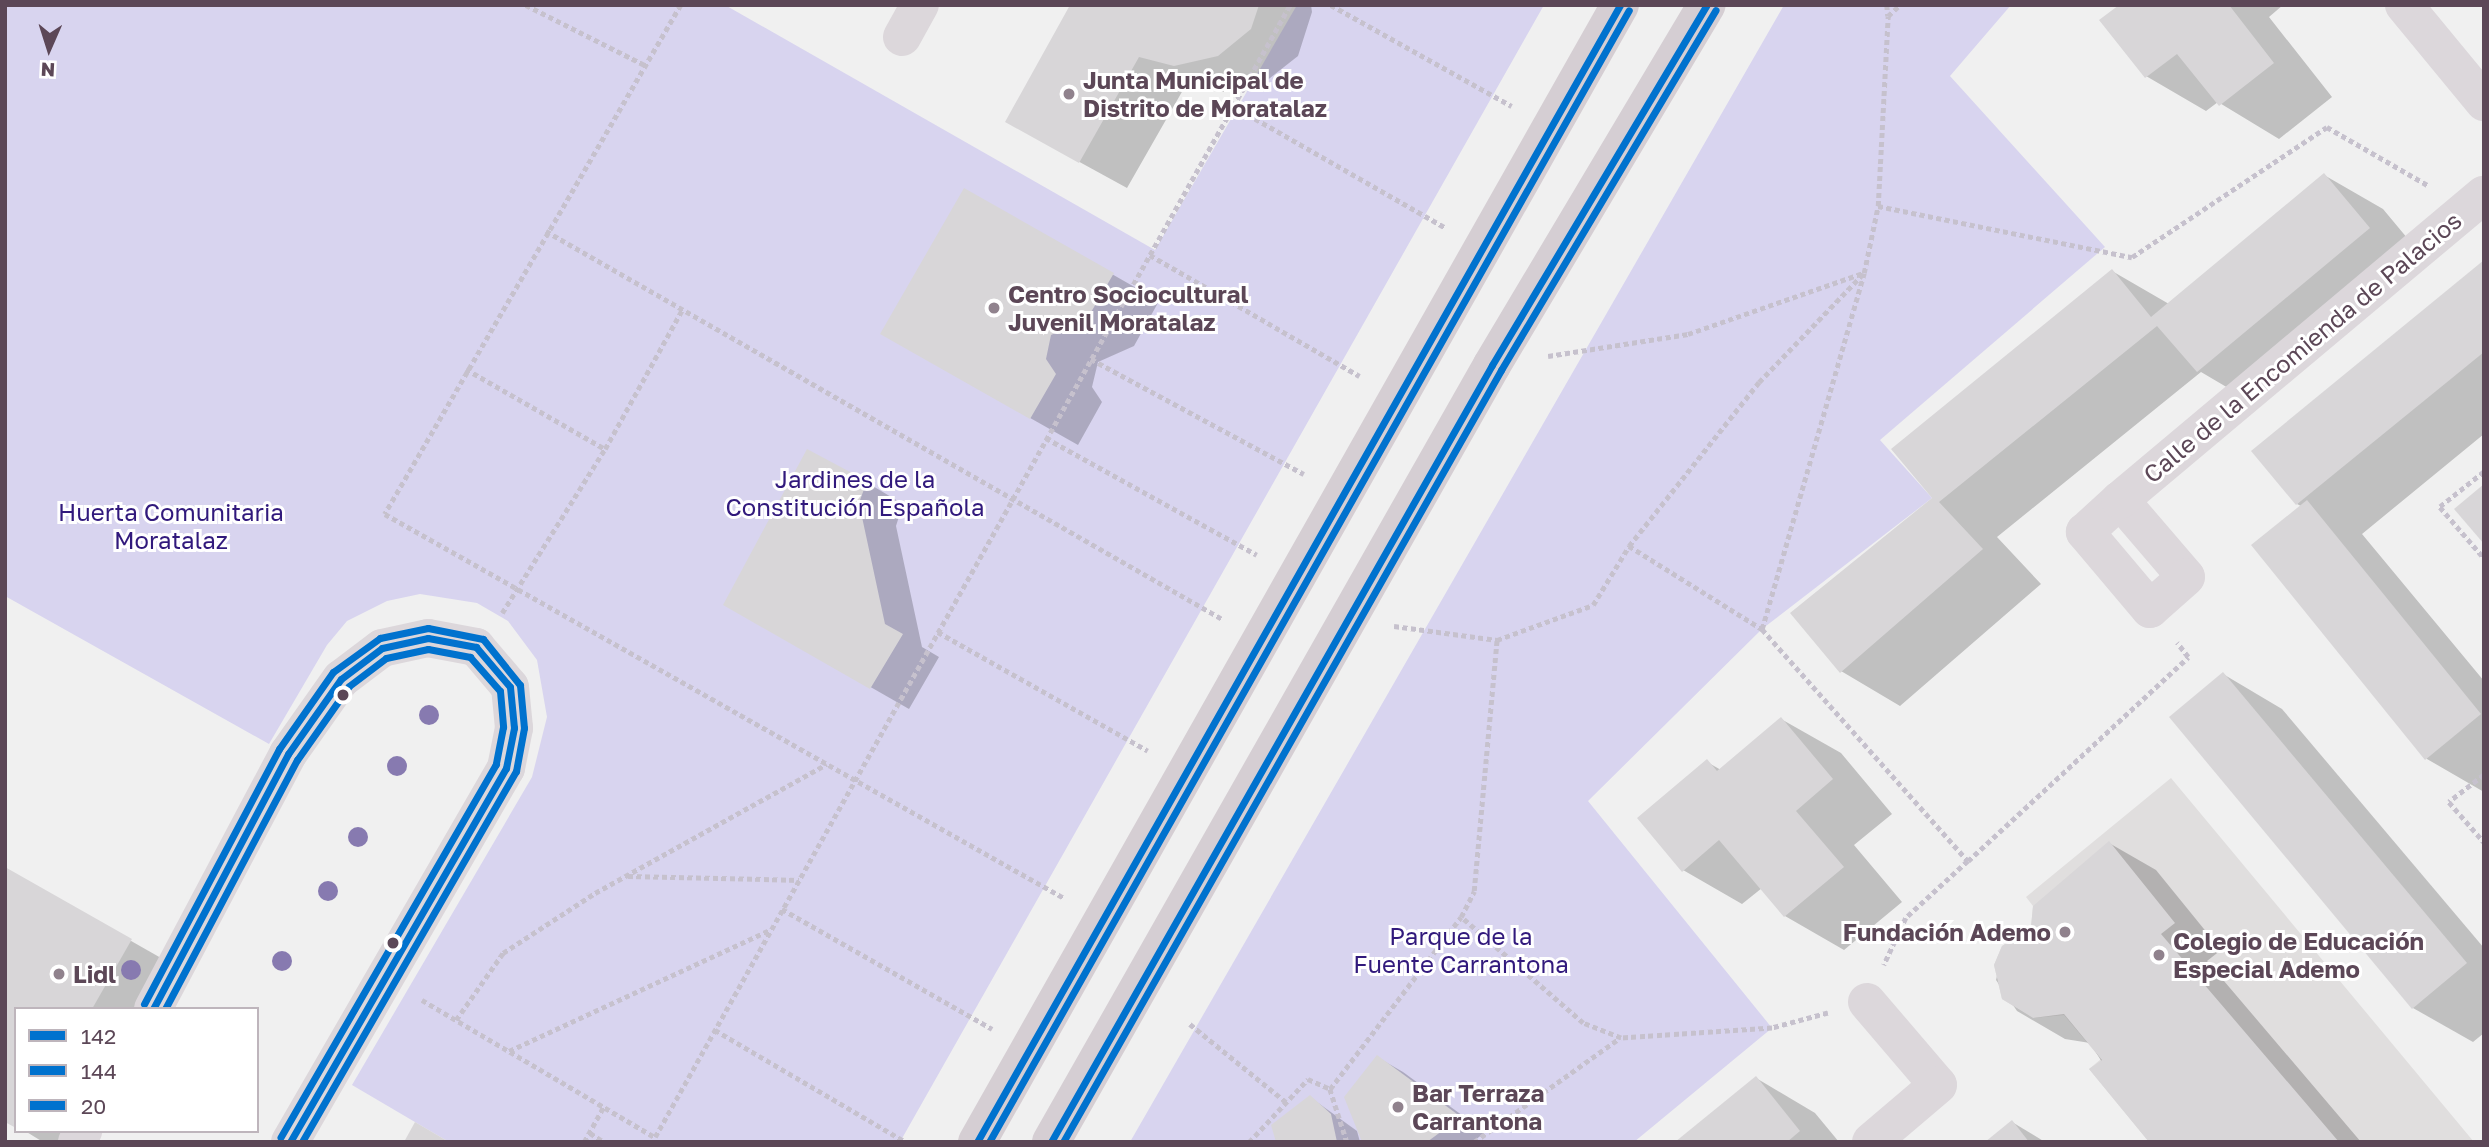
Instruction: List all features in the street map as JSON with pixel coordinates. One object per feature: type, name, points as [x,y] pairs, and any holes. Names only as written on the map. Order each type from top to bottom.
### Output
[{"type":"main road","points":[[977,1142],[1620,5]]},
{"type":"main road","points":[[1051,1142],[1492,365],[1707,5]]},
{"type":"street","points":[[2404,5],[2484,102]]},
{"type":"street","name":"Calle de la Encomienda de Palacios","points":[[2150,609],[2085,532],[2484,195]]},
{"type":"street","points":[[154,1007],[288,754],[341,679],[382,648],[428,638],[476,647],[510,687],[514,728],[506,768],[290,1142]]},
{"type":"street","points":[[1867,1002],[1938,1085],[1871,1142]]},
{"type":"path","points":[[526,5],[645,65]]},
{"type":"path","points":[[681,5],[546,231],[385,514],[1068,900]]},
{"type":"path","points":[[384,978],[655,1137],[1290,5]]},
{"type":"path","points":[[1331,5],[1522,111]]},
{"type":"path","points":[[1762,629],[1864,272],[1878,206],[1887,5]]},
{"type":"path","points":[[1888,16],[1900,5]]},
{"type":"path","points":[[1233,106],[1453,232]]},
{"type":"path","points":[[1878,206],[2132,257],[2327,127],[2439,192]]},
{"type":"path","points":[[546,231],[1014,496],[1228,623]]},
{"type":"path","points":[[1149,255],[1367,380]]},
{"type":"path","points":[[1492,365],[1688,334],[1864,272]]},
{"type":"path","points":[[1389,625],[1497,640],[1593,605],[1629,546],[1759,382],[1864,272]]},
{"type":"path","points":[[476,647],[520,589],[605,449],[682,308]]},
{"type":"path","points":[[1091,359],[1311,477]]},
{"type":"path","points":[[466,369],[605,449]]},
{"type":"path","points":[[1046,438],[1264,559]]},
{"type":"path","points":[[2484,472],[2440,508],[2484,558]]},
{"type":"path","points":[[1629,546],[1762,629],[1968,860]]},
{"type":"path","points":[[1461,917],[1583,1023],[1621,1038],[1772,1028],[1867,1002],[1906,918],[2188,657],[2150,609]]},
{"type":"path","points":[[938,632],[1152,753]]},
{"type":"path","points":[[1330,1089],[1461,917],[1474,891],[1497,640]]},
{"type":"path","points":[[456,1020],[503,953],[626,876],[828,764]]},
{"type":"path","points":[[2484,775],[2449,802],[2484,842]]},
{"type":"path","points":[[626,876],[799,880]]},
{"type":"path","points":[[782,909],[993,1030]]},
{"type":"path","points":[[509,1051],[771,930]]},
{"type":"path","points":[[1190,1024],[1286,1102]]},
{"type":"path","points":[[715,1030],[906,1142]]},
{"type":"path","points":[[1474,1142],[1621,1038]]},
{"type":"path","points":[[1249,1142],[1308,1079],[1330,1089],[1347,1142]]},
{"type":"path","points":[[584,1142],[604,1106]]},
{"type":"path","points":[[589,1133],[604,1142]]},
{"type":"shaded area","name":"Colegio de Educación Especial Ademo","points":[[2171,778],[2474,1142],[2149,1142],[2089,1069],[2101,1059],[2064,1015],[2033,1018],[2002,999],[1994,965],[2002,946],[2031,927],[2033,906],[2026,897]]},
{"type":"green space","name":"Jardines de la Constitución Española","points":[[5,5],[725,5],[1155,250],[1297,5],[1544,5],[900,1142],[449,1142],[352,1085],[532,777],[547,717],[537,660],[508,621],[477,603],[420,594],[387,601],[347,621],[327,645],[269,744],[5,596]]},
{"type":"green space","name":"Parque de la Fuente Carrantona","points":[[1784,5],[2011,5],[1950,76],[2105,247],[1880,440],[1932,498],[1762,629],[1588,801],[1772,1028],[1634,1142],[1130,1142]]},
{"type":"building","name":"Junta Municipal de Distrito de Moratalaz","points":[[1070,5],[1259,5],[1251,29],[1218,56],[1174,66],[1139,57],[1079,163],[1005,122]]},
{"type":"building","points":[[2119,5],[2229,5],[2274,63],[2219,106],[2177,54],[2145,78],[2099,20]]},
{"type":"building","points":[[2324,173],[2370,228],[2197,372],[2157,326],[1939,502],[1983,549],[1840,673],[1790,613],[1932,498],[1891,449],[2112,269],[2151,317]]},
{"type":"building","name":"Centro Sociocultural Juvenil Moratalaz","points":[[964,188],[1114,273],[1087,319],[1051,335],[1046,359],[1056,374],[1030,419],[880,334]]},
{"type":"building","points":[[2484,260],[2484,352],[2296,505],[2251,451]]},
{"type":"building","points":[[807,449],[867,481],[859,503],[885,624],[903,634],[870,689],[723,605]]},
{"type":"building","points":[[2484,484],[2484,544],[2454,509]]},
{"type":"building","points":[[2307,500],[2481,714],[2425,760],[2251,545]]},
{"type":"building","points":[[2223,672],[2467,963],[2412,1009],[2169,717]]},
{"type":"building","points":[[1781,717],[1833,779],[1796,811],[1844,867],[1784,917],[1719,840],[1682,872],[1637,818],[1707,759],[1717,771]]},
{"type":"building","points":[[2109,841],[2175,923],[2161,934],[2339,1142],[2149,1142],[2089,1069],[2102,1060],[2064,1014],[2033,1018],[2002,999],[1994,965],[2002,946],[2031,927],[2033,906]]},
{"type":"building","name":"Lidl","points":[[5,867],[132,939],[93,1007],[14,1007],[14,1127],[5,1122]]},
{"type":"building","name":"Bar Terraza Carrantona","points":[[1377,1055],[1461,1117],[1427,1142],[1362,1142],[1344,1097]]},
{"type":"building","points":[[1756,1076],[1800,1131],[1787,1142],[1675,1142]]},
{"type":"building","points":[[1310,1095],[1331,1114],[1337,1142],[1276,1142],[1271,1125]]},
{"type":"building","points":[[2012,1120],[2029,1142],[1985,1142]]},
{"type":"building","points":[[415,1122],[449,1142],[404,1142]]},
{"type":"transit line","name":"142","points":[[977,1142],[1620,5]]},
{"type":"transit line","name":"142","points":[[1051,1142],[1492,365],[1707,5]]},
{"type":"transit line","name":"144","points":[[989,1142],[1629,10]]},
{"type":"transit line","name":"144","points":[[1063,1142],[1501,370],[1716,10]]},
{"type":"transit line","name":"20","points":[[144,1004],[279,749],[333,672],[380,638],[428,628],[483,639],[520,685],[524,728],[516,771],[302,1142]]},
{"type":"transit line","name":"142","points":[[154,1007],[288,754],[341,679],[382,648],[428,638],[476,647],[510,687],[514,728],[506,768],[290,1142]]},
{"type":"transit line","name":"144","points":[[166,1007],[297,760],[349,686],[386,658],[428,649],[470,657],[500,691],[503,727],[496,764],[281,1137]]},
{"type":"place","name":"Junta Municipal de Distrito de Moratalaz","points":[[1069,94]]},
{"type":"place","name":"Centro Sociocultural Juvenil Moratalaz","points":[[994,308]]},
{"type":"place","name":"Fundación Ademo","points":[[2065,932]]},
{"type":"place","name":"Colegio de Educación Especial Ademo","points":[[2159,955]]},
{"type":"place","name":"Lidl","points":[[59,974]]},
{"type":"place","name":"Bar Terraza Carrantona","points":[[1398,1107]]},
{"type":"park label","name":"Huerta Comunitaria Moratalaz","points":[[171,526]]}]
